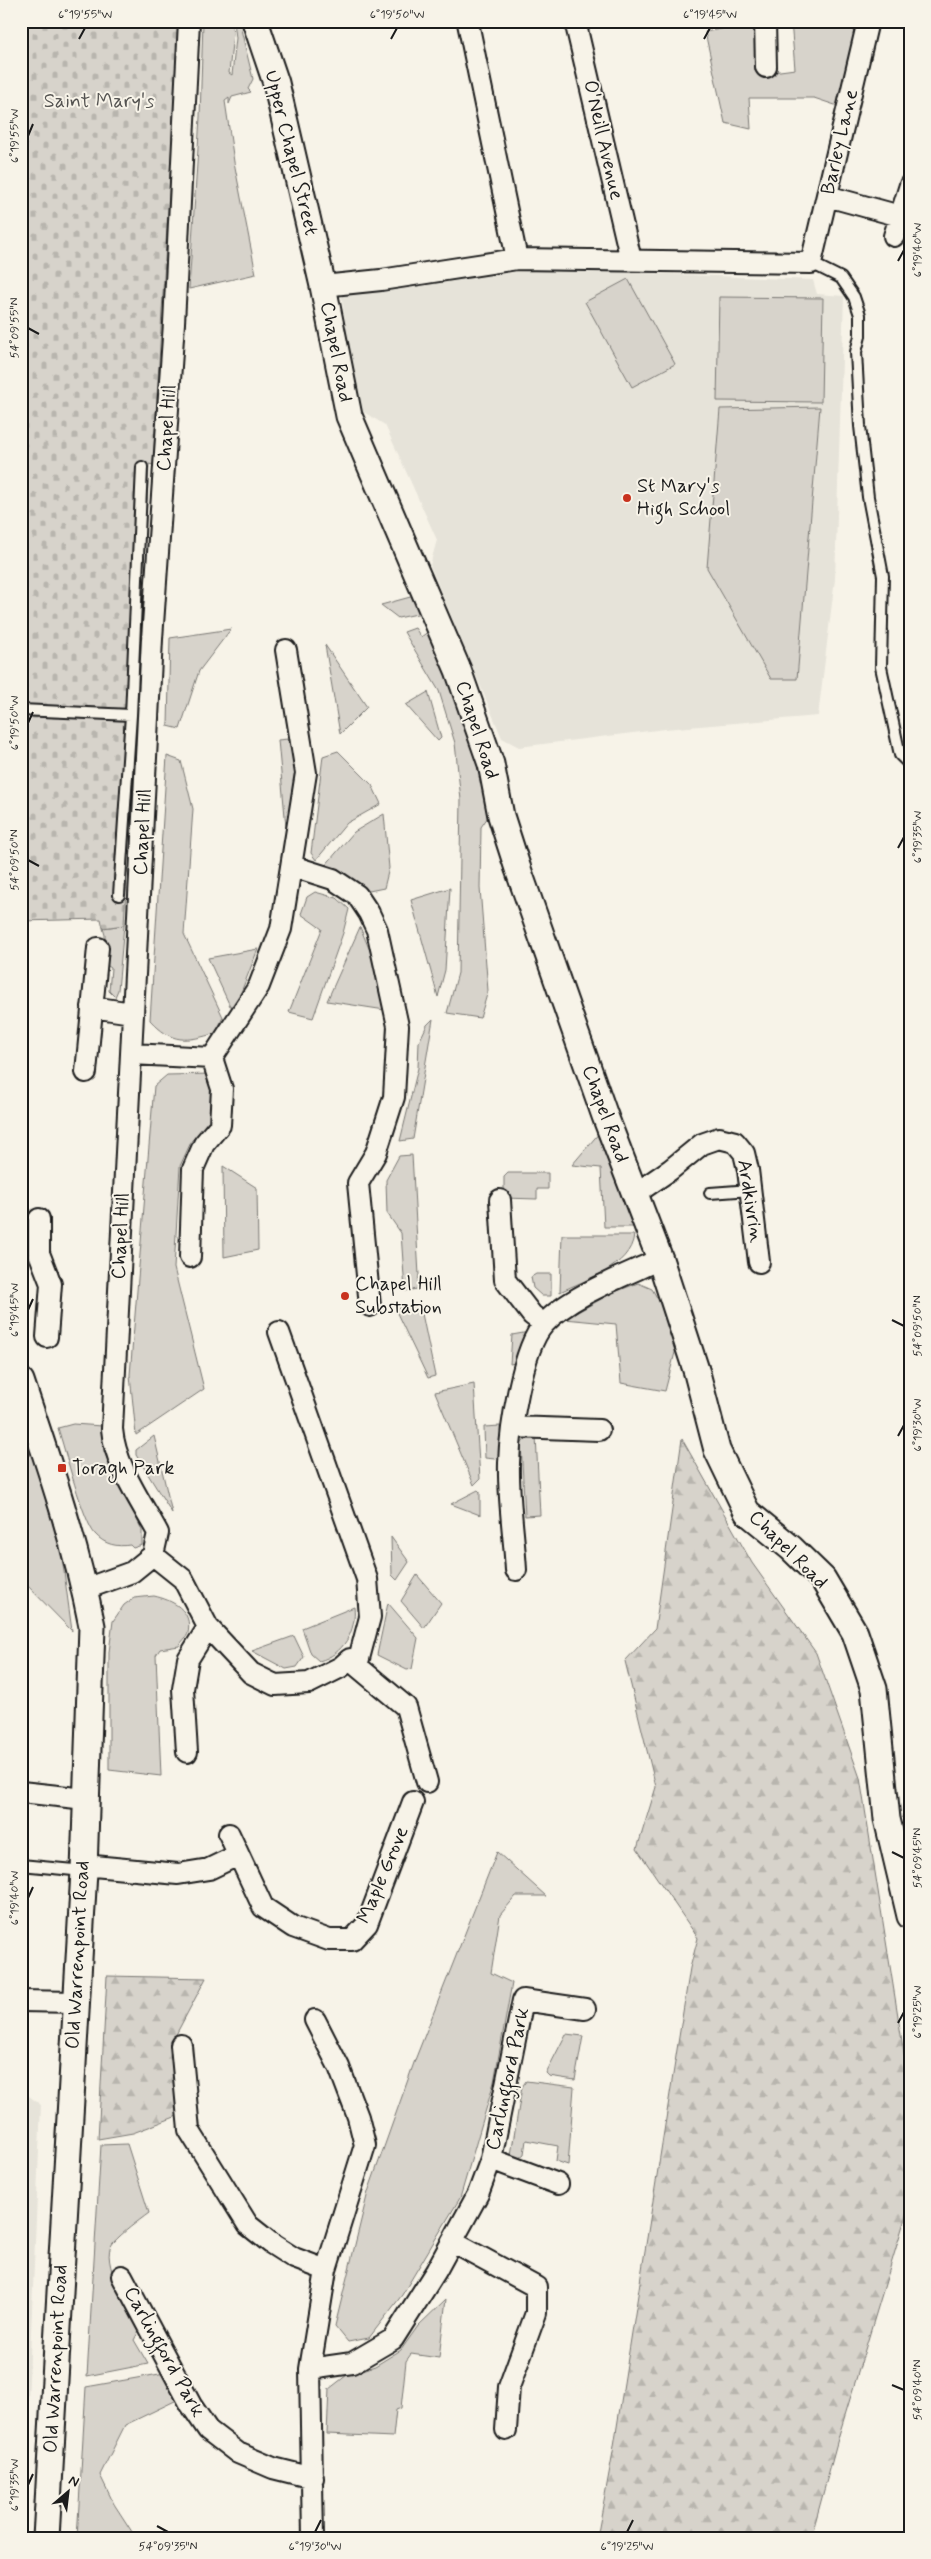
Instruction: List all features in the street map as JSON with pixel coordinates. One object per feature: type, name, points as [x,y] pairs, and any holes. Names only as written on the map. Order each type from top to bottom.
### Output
[{"type":"street","name":"Chapel Hill","points":[[153,1555],[158,1534],[122,1466],[113,1442],[112,1429],[152,639],[173,332],[189,21]]},
{"type":"street","name":"Upper Chapel Street","points":[[255,21],[276,83],[323,286]]},
{"type":"street","name":"O'Neill Avenue","points":[[575,21],[631,260]]},
{"type":"street","points":[[765,21],[766,67]]},
{"type":"street","name":"Barley Lane","points":[[811,263],[868,21]]},
{"type":"street","points":[[468,23],[517,259]]},
{"type":"street","points":[[894,236],[910,185]]},
{"type":"street","points":[[827,196],[900,216]]},
{"type":"street","points":[[323,286],[479,266],[517,259],[811,263]]},
{"type":"street","name":"Chapel Road","points":[[323,286],[349,416],[458,670],[491,764],[501,816],[518,869],[605,1116],[660,1259],[697,1373],[717,1450],[747,1512],[790,1548],[823,1580],[855,1633],[874,1689],[887,1818],[910,1914]]},
{"type":"street","points":[[212,1058],[259,986],[281,929],[306,773],[286,650]]},
{"type":"street","points":[[292,866],[334,879],[357,895],[369,912],[377,930],[398,1026],[394,1097],[376,1153],[358,1182],[370,1306]]},
{"type":"street","points":[[86,1072],[98,948]]},
{"type":"street","points":[[92,1008],[132,1013]]},
{"type":"street","points":[[131,1054],[212,1058]]},
{"type":"street","points":[[190,1257],[193,1169],[204,1144],[220,1124],[222,1088],[212,1058]]},
{"type":"street","name":"Ardkivrin","points":[[635,1194],[678,1164],[702,1144],[719,1138],[735,1142],[744,1153],[751,1190],[759,1262]]},
{"type":"street","points":[[500,1200],[505,1280],[532,1315],[544,1324]]},
{"type":"street","points":[[39,1220],[30,1256],[51,1284],[47,1337]]},
{"type":"street","points":[[516,1570],[509,1462],[517,1398],[528,1349],[544,1324],[575,1300],[660,1259]]},
{"type":"street","points":[[279,1332],[367,1579],[370,1617],[358,1666]]},
{"type":"street","name":"Old Warrenpoint Road","points":[[21,1381],[85,1589],[92,1626],[84,1871],[75,2002],[46,2538]]},
{"type":"street","points":[[514,1427],[600,1430]]},
{"type":"street","points":[[85,1589],[132,1572],[153,1555],[183,1579],[208,1626],[251,1673],[276,1685],[309,1684],[341,1668],[350,1659],[406,1707],[427,1782]]},
{"type":"street","points":[[187,1752],[183,1689],[188,1659],[208,1626]]},
{"type":"street","points":[[21,1792],[86,1799]]},
{"type":"street","name":"Maple Grove","points":[[229,1834],[263,1907],[293,1927],[329,1940],[352,1940],[367,1924],[413,1802]]},
{"type":"street","points":[[84,1871],[94,1866],[178,1874],[209,1869],[238,1855]]},
{"type":"street","points":[[21,2000],[75,2002]]},
{"type":"street","name":"Carlingford Park","points":[[310,2369],[352,2364],[393,2339],[453,2242],[478,2194],[491,2159],[523,2000],[585,2009]]},
{"type":"street","points":[[314,2020],[339,2067],[358,2117],[365,2145],[326,2270],[310,2369],[314,2538]]},
{"type":"street","points":[[181,2045],[190,2130],[248,2225],[294,2258],[326,2270]]},
{"type":"street","name":"Carlingford Park","points":[[491,2159],[558,2184]]},
{"type":"street","points":[[453,2242],[536,2287],[536,2313],[509,2388],[506,2430]]},
{"type":"street","name":"Carlingford Park","points":[[122,2276],[191,2405],[208,2430],[238,2453],[273,2468],[313,2478]]},
{"type":"lane","points":[[811,263],[840,278],[854,297],[860,315],[860,336],[856,352],[860,426],[868,497],[882,576],[881,667],[900,755],[910,765]]},
{"type":"lane","points":[[119,895],[131,715],[142,466]]},
{"type":"lane","points":[[21,710],[131,715]]},
{"type":"lane","points":[[710,1194],[751,1190]]},
{"type":"lane","points":[[21,1865],[84,1871]]},
{"type":"shaded area","name":"St Mary's High School","points":[[545,269],[813,280],[817,294],[844,296],[835,579],[818,716],[665,729],[519,747],[502,738],[430,565],[437,540],[385,425],[357,408],[341,291],[453,273],[497,274]]},
{"type":"shaded area","points":[[21,2095],[29,2096],[41,2105],[22,2538]]},
{"type":"green space","name":"Saint Mary's","points":[[21,21],[179,21],[153,465],[149,464],[124,925],[103,928],[101,919],[21,921]]},
{"type":"green space","points":[[203,21],[231,21],[233,33],[229,73],[232,75],[236,38],[234,21],[239,21],[253,79],[248,89],[251,92],[232,97],[229,104],[229,98],[225,101],[234,162],[256,274],[189,289],[200,117]]},
{"type":"green space","points":[[791,21],[859,21],[841,107],[814,98],[749,98],[751,129],[725,123],[705,32],[758,22],[765,73],[795,69]]},
{"type":"green space","points":[[628,279],[675,364],[632,387],[585,302]]},
{"type":"green space","points":[[719,297],[823,298],[821,402],[717,401]]},
{"type":"green space","points":[[820,407],[797,679],[771,679],[707,568],[720,409]]},
{"type":"green space","points":[[414,596],[422,613],[398,618],[381,605]]},
{"type":"green space","points":[[415,628],[421,637],[429,631],[452,683],[477,762],[490,814],[481,827],[480,888],[488,991],[480,1018],[447,1013],[458,973],[461,800],[455,743],[439,691],[404,632]]},
{"type":"green space","points":[[231,629],[199,671],[180,729],[168,726],[170,638]]},
{"type":"green space","points":[[325,645],[367,707],[340,734]]},
{"type":"green space","points":[[428,692],[441,738],[438,741],[406,705]]},
{"type":"green space","points":[[288,739],[299,774],[288,849],[278,740]]},
{"type":"green space","points":[[338,751],[372,785],[381,804],[347,823],[316,860],[311,853],[323,756]]},
{"type":"green space","points":[[167,756],[181,761],[193,809],[184,934],[223,1017],[216,1033],[188,1039],[180,1039],[165,1033],[150,1020]]},
{"type":"green space","points":[[384,814],[389,868],[384,888],[369,891],[324,867],[354,832]]},
{"type":"green space","points":[[450,888],[445,970],[438,997],[411,900]]},
{"type":"green space","points":[[315,892],[337,898],[349,909],[343,933],[313,1018],[289,1012],[322,929],[301,914],[307,897]]},
{"type":"green space","points":[[124,925],[118,990],[115,997],[109,991],[111,968],[105,964],[105,935],[103,928]]},
{"type":"green space","points":[[360,927],[373,958],[385,1010],[327,1001]]},
{"type":"green space","points":[[258,949],[236,1005],[230,1006],[208,958]]},
{"type":"green space","points":[[433,1019],[413,1139],[400,1141],[418,1068],[419,1042],[427,1025]]},
{"type":"green space","points":[[211,1074],[215,1100],[212,1121],[192,1140],[180,1166],[174,1268],[204,1389],[136,1435],[130,1375],[154,1086],[167,1075]]},
{"type":"green space","points":[[600,1132],[635,1227],[604,1227],[601,1168],[572,1165]]},
{"type":"green space","points":[[412,1155],[419,1275],[417,1289],[405,1291],[401,1233],[387,1213],[386,1180],[399,1156]]},
{"type":"green space","points":[[223,1166],[257,1188],[258,1250],[224,1257]]},
{"type":"green space","points":[[508,1173],[548,1173],[548,1189],[537,1189],[537,1199],[504,1198],[504,1177]]},
{"type":"green space","points":[[562,1235],[634,1235],[631,1246],[616,1264],[594,1277],[560,1292]]},
{"type":"green space","points":[[536,1274],[551,1274],[551,1296],[542,1296],[533,1288],[531,1277]]},
{"type":"green space","points":[[638,1283],[652,1289],[671,1322],[678,1341],[665,1391],[621,1383],[616,1324],[565,1319],[612,1293]]},
{"type":"green space","points":[[420,1304],[435,1376],[428,1378],[395,1309]]},
{"type":"green space","points":[[529,1332],[515,1363],[510,1364],[512,1335]]},
{"type":"green space","points":[[474,1384],[480,1479],[474,1485],[435,1392]]},
{"type":"green space","points":[[21,1420],[60,1542],[72,1631],[21,1579]]},
{"type":"green space","points":[[73,1424],[102,1426],[104,1452],[142,1530],[142,1545],[133,1548],[130,1545],[120,1546],[107,1543],[99,1538],[90,1527],[80,1501],[58,1428]]},
{"type":"green space","points":[[500,1426],[501,1453],[495,1459],[485,1458],[484,1427]]},
{"type":"green space","points":[[154,1436],[172,1513],[136,1455],[136,1450]]},
{"type":"green space","points":[[528,1436],[536,1436],[540,1515],[525,1516],[521,1444]]},
{"type":"green space","points":[[682,1439],[752,1563],[816,1653],[860,1778],[908,2079],[910,2202],[839,2435],[811,2538],[597,2538],[613,2452],[690,1968],[698,1938],[637,1849],[656,1787],[625,1661],[655,1629]]},
{"type":"green space","points":[[478,1490],[480,1492],[480,1515],[451,1504]]},
{"type":"green space","points":[[391,1537],[409,1562],[397,1580],[392,1575]]},
{"type":"green space","points":[[417,1575],[441,1603],[424,1628],[401,1601]]},
{"type":"green space","points":[[154,1596],[168,1600],[180,1607],[189,1625],[188,1633],[179,1646],[160,1649],[156,1655],[161,1776],[109,1770],[109,1652],[113,1621],[124,1605],[134,1598]]},
{"type":"green space","points":[[388,1603],[418,1638],[412,1669],[407,1670],[377,1655]]},
{"type":"green space","points":[[354,1607],[353,1624],[347,1640],[335,1653],[319,1661],[311,1654],[302,1628]]},
{"type":"green space","points":[[294,1636],[304,1657],[297,1667],[286,1669],[252,1651]]},
{"type":"green space","points":[[497,1852],[546,1896],[516,1896],[500,1915],[491,1973],[512,1983],[494,2082],[460,2198],[402,2295],[369,2338],[348,2342],[335,2326],[368,2192],[415,2060]]},
{"type":"green space","points":[[107,1976],[206,1978],[171,2044],[180,2115],[133,2133],[98,2139]]},
{"type":"green space","points":[[566,2034],[583,2036],[575,2080],[549,2076],[546,2073]]},
{"type":"green space","points":[[526,2081],[574,2087],[568,2165],[556,2161],[558,2146],[526,2140],[524,2154],[518,2159],[511,2155],[522,2087]]},
{"type":"green space","points":[[127,2144],[149,2213],[113,2243],[109,2251],[113,2273],[118,2286],[140,2329],[134,2340],[148,2364],[87,2376],[101,2145]]},
{"type":"green space","points":[[446,2299],[439,2358],[411,2354],[406,2361],[401,2408],[396,2410],[393,2437],[327,2434],[329,2389],[347,2375],[375,2366],[401,2350],[418,2326]]},
{"type":"green space","points":[[165,2373],[179,2399],[125,2425],[100,2475],[114,2504],[136,2538],[77,2538],[86,2387]]},
{"type":"place","name":"St Mary's High School","points":[[627,498]]},
{"type":"place","name":"Chapel Hill Substation","points":[[345,1296]]},
{"type":"place","name":"Toragh Park","points":[[62,1468]]}]
